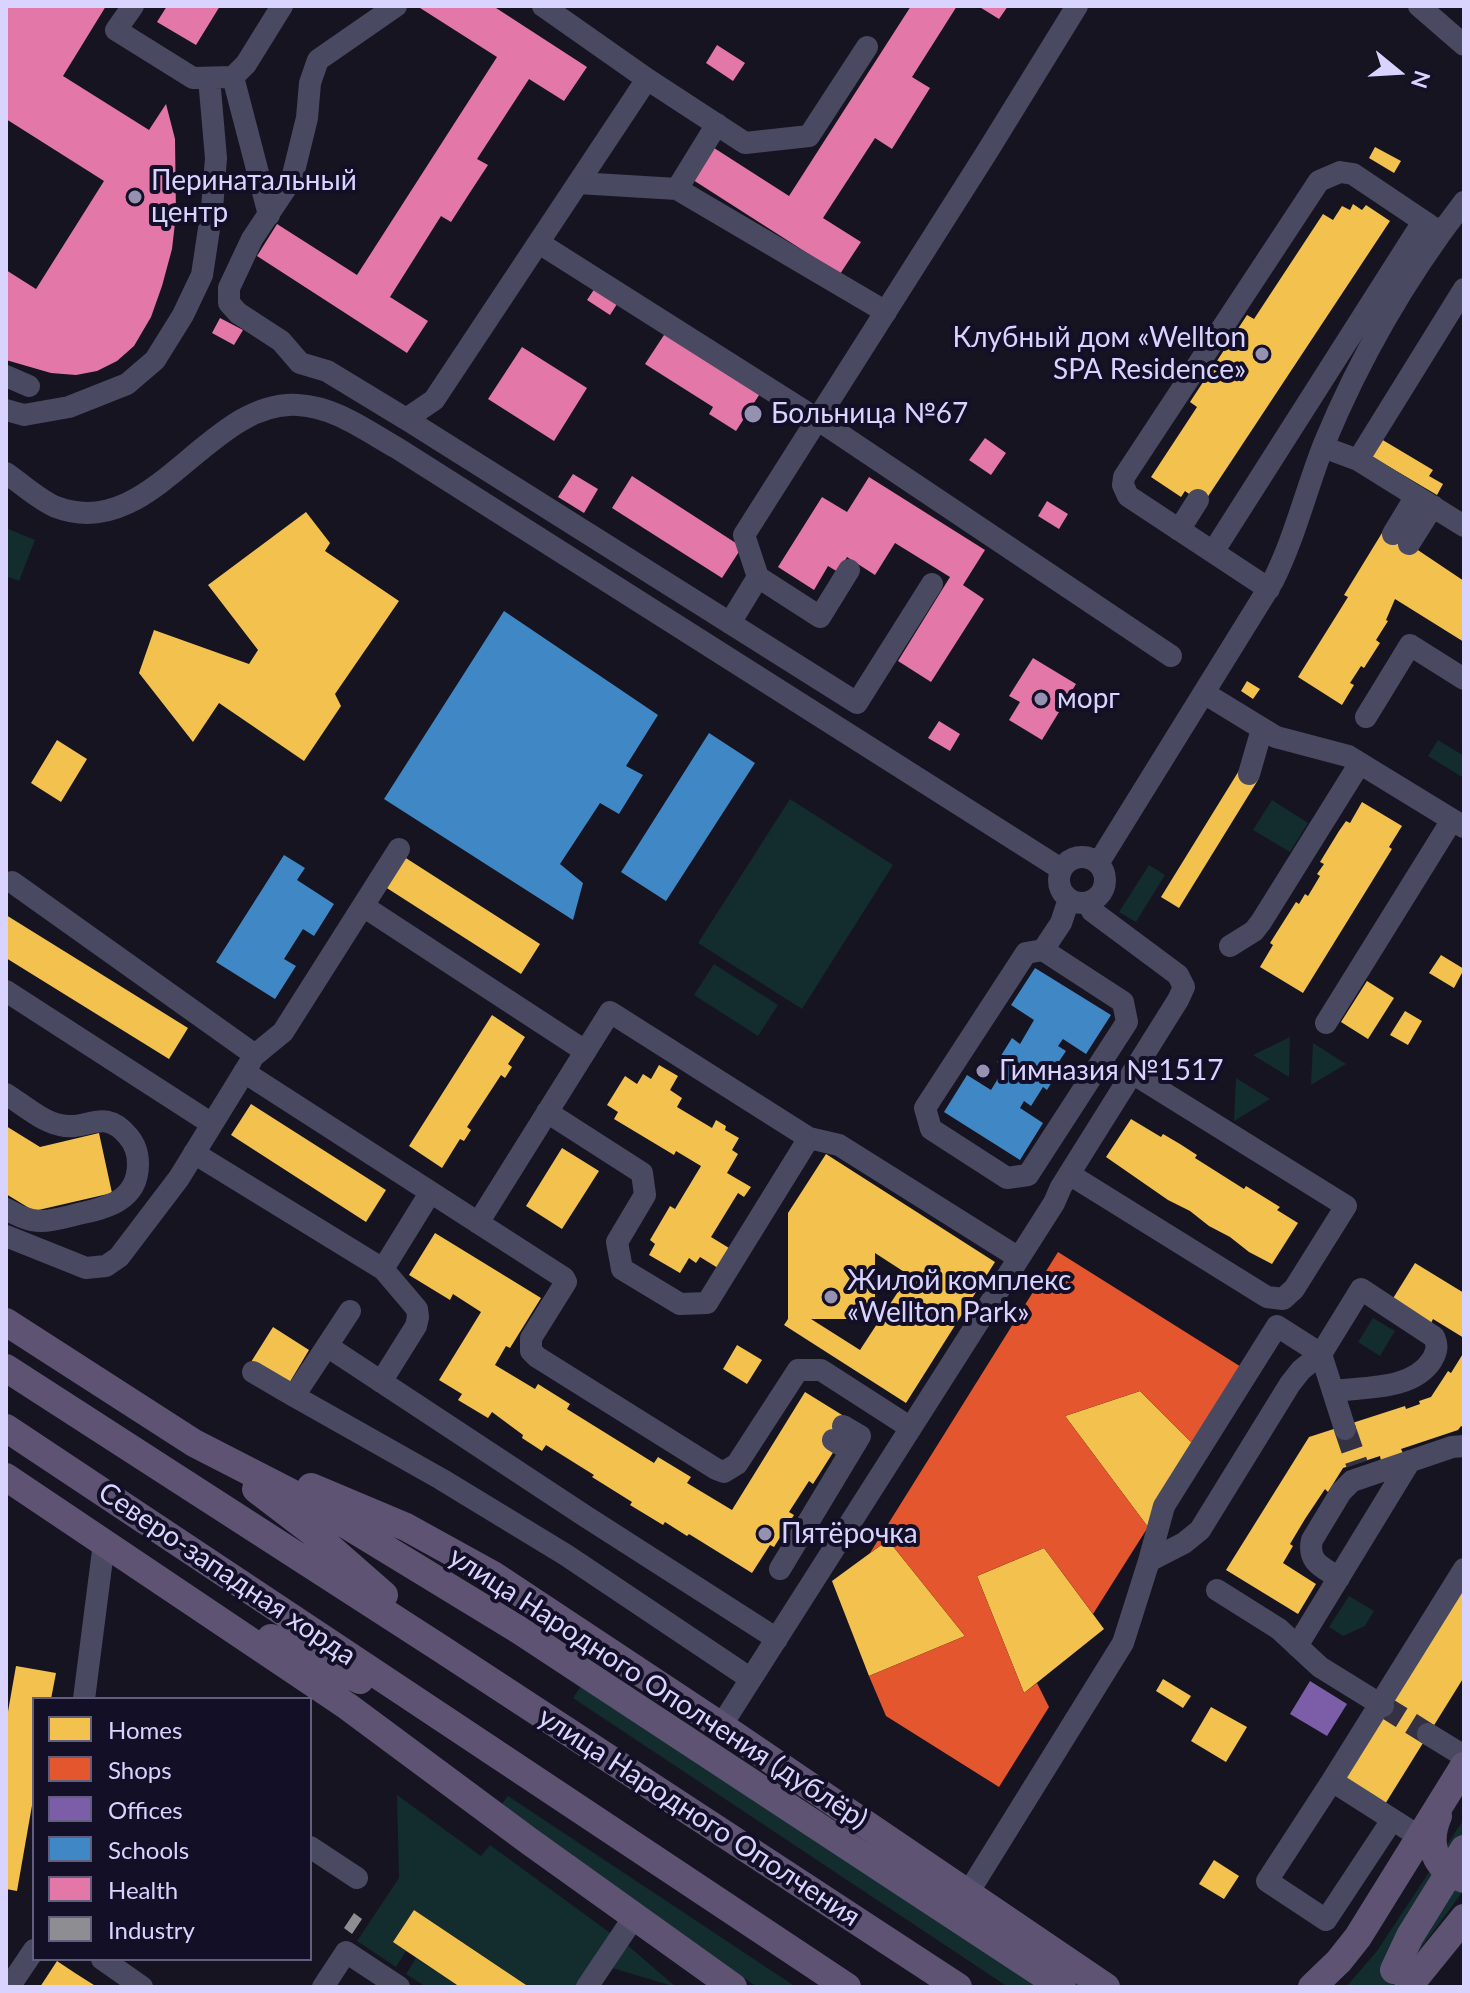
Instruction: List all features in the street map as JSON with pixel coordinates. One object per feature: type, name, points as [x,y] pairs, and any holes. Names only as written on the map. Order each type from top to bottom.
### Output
[{"type":"main road","points":[[6,1322],[194,1443],[311,1531],[440,1648]]},
{"type":"main road","name":"Северо-западная хорда","points":[[6,1368],[440,1648]]},
{"type":"main road","name":"Северо-западная хорда","points":[[6,1428],[448,1721]]},
{"type":"main road","points":[[194,1443],[309,1502],[519,1630],[1062,1987]]},
{"type":"main road","name":"улица Народного Ополчения (дублёр)","points":[[194,1443],[406,1527],[493,1575],[1104,1985]]},
{"type":"main road","points":[[6,1477],[347,1706],[733,1987]]},
{"type":"main road","points":[[187,1599],[448,1721]]},
{"type":"main road","name":"улица Народного Ополчения","points":[[440,1648],[958,1987]]},
{"type":"main road","name":"улица Народного Ополчения","points":[[448,1721],[847,1987]]},
{"type":"main road","points":[[1312,1987],[1358,1937],[1464,1766]]},
{"type":"main road","points":[[1447,1793],[1434,1826],[1433,1851],[1439,1864],[1450,1874],[1464,1879]]},
{"type":"main road","points":[[1388,1987],[1410,1936],[1464,1849]]},
{"type":"main road","points":[[1408,1987],[1464,1918]]},
{"type":"street","points":[[133,6],[116,30],[193,78],[233,77],[246,64],[282,6]]},
{"type":"street","points":[[396,6],[318,60],[310,83],[307,118],[292,179],[252,239],[229,288],[229,303],[238,313],[281,341],[300,363],[327,371],[406,419],[857,703],[932,584]]},
{"type":"street","points":[[543,6],[745,143],[809,136],[867,47]]},
{"type":"street","points":[[849,570],[820,617],[758,577],[744,535],[1077,6]]},
{"type":"street","points":[[1433,11],[1464,45]]},
{"type":"street","points":[[233,77],[269,215]]},
{"type":"street","points":[[6,410],[24,415],[69,407],[127,384],[155,360],[169,338],[202,275],[216,158],[209,78]]},
{"type":"street","points":[[406,419],[434,400],[647,79]]},
{"type":"street","points":[[677,189],[717,124]]},
{"type":"street","points":[[1269,589],[1128,496],[1123,485],[1124,477],[1319,181],[1340,172],[1353,174],[1436,228]]},
{"type":"street","points":[[578,183],[677,189],[886,312]]},
{"type":"street","points":[[1099,862],[1269,589],[1293,535],[1323,447],[1371,342],[1436,228],[1464,202]]},
{"type":"street","points":[[1213,552],[1421,225],[1436,228]]},
{"type":"street","points":[[539,243],[817,419],[1171,656]]},
{"type":"street","points":[[1358,460],[1464,289]]},
{"type":"street","points":[[6,376],[29,386]]},
{"type":"street","points":[[6,473],[53,506],[75,513],[120,507],[149,491],[245,417],[270,408],[296,405],[330,410],[397,448],[1061,869]]},
{"type":"street","points":[[1323,447],[1358,460],[1464,526]]},
{"type":"street","points":[[1174,526],[1193,497]]},
{"type":"street","points":[[1401,539],[1424,501]]},
{"type":"street","points":[[730,623],[758,577]]},
{"type":"street","points":[[1366,717],[1410,645],[1464,679]]},
{"type":"street","points":[[1204,693],[1282,739],[1335,751],[1360,763],[1458,823],[1326,1023]]},
{"type":"street","points":[[1249,774],[1262,729]]},
{"type":"street","points":[[1230,946],[1254,931],[1261,922],[1360,763]]},
{"type":"street","points":[[6,1236],[86,1268],[106,1266],[119,1257],[179,1178],[250,1064],[283,1032],[399,849]]},
{"type":"street","points":[[721,1726],[1019,1258],[1184,987],[1178,975],[1080,900],[1061,889],[1061,869],[1072,858],[1093,858],[1099,862],[1106,884],[1098,897],[1080,900],[1043,950],[1026,953],[925,1108],[931,1129],[1007,1178],[1028,1175],[1127,1022],[1123,1002],[1043,950]]},
{"type":"street","points":[[12,882],[250,1064],[430,1193],[565,1280],[531,1338],[531,1351],[716,1469],[724,1472],[737,1464],[798,1370],[821,1370],[911,1428]]},
{"type":"street","points":[[363,906],[585,1051]]},
{"type":"street","points":[[6,991],[212,1124]]},
{"type":"street","points":[[478,1223],[610,1012],[809,1138],[839,1145],[1019,1258]]},
{"type":"street","points":[[1069,1174],[1274,1300],[1283,1299],[1294,1289],[1319,1251],[1346,1206],[1132,1073]]},
{"type":"street","points":[[6,1094],[56,1124],[70,1126],[100,1119],[113,1123],[128,1135],[134,1145],[138,1170],[124,1198],[112,1206],[43,1221],[31,1220],[6,1209]]},
{"type":"street","points":[[547,1112],[642,1173],[645,1195],[617,1242],[622,1269],[680,1304],[707,1303],[809,1138]]},
{"type":"street","points":[[194,1153],[383,1269],[417,1309],[418,1317],[381,1382]]},
{"type":"street","points":[[383,1269],[430,1193]]},
{"type":"street","points":[[1149,1561],[1184,1543],[1200,1530],[1290,1384],[1301,1370],[1321,1354],[1361,1289],[1430,1333],[1437,1342],[1436,1353],[1427,1367],[1412,1379],[1333,1391]]},
{"type":"street","points":[[294,1396],[350,1311]]},
{"type":"street","points":[[968,1893],[1123,1643],[1164,1506],[1277,1326],[1321,1354],[1345,1429]]},
{"type":"street","points":[[327,1346],[777,1639]]},
{"type":"street","points":[[253,1372],[441,1479],[566,1555],[751,1679]]},
{"type":"street","points":[[780,1569],[842,1439]]},
{"type":"street","points":[[1339,1578],[1316,1564],[1310,1549],[1312,1540],[1341,1492],[1359,1470],[1410,1461],[1464,1446]]},
{"type":"street","points":[[1297,1646],[1410,1461]]},
{"type":"street","points":[[85,1697],[104,1543]]},
{"type":"street","points":[[1392,1820],[1326,1920],[1267,1881],[1382,1705],[1464,1569]]},
{"type":"street","points":[[1217,1590],[1279,1629],[1320,1667],[1382,1705]]},
{"type":"street","points":[[1428,1734],[1464,1756]]},
{"type":"street","points":[[1332,1781],[1420,1837]]},
{"type":"street","points":[[312,1848],[357,1878]]},
{"type":"street","points":[[587,1987],[634,1917]]},
{"type":"street","points":[[323,1987],[346,1952],[399,1987]]},
{"type":"street","points":[[9,1987],[32,1953]]},
{"type":"street","points":[[105,1961],[142,1987]]},
{"type":"green space","points":[[6,528],[35,540],[19,581],[6,576]]},
{"type":"green space","points":[[1438,740],[1464,756],[1464,778],[1428,756]]},
{"type":"green space","points":[[790,799],[893,865],[802,1009],[698,943]]},
{"type":"green space","points":[[1272,800],[1308,823],[1290,852],[1253,830]]},
{"type":"green space","points":[[1149,865],[1165,875],[1136,922],[1119,912]]},
{"type":"green space","points":[[714,964],[778,1005],[758,1036],[694,995]]},
{"type":"green space","points":[[1290,1037],[1289,1077],[1253,1055]]},
{"type":"green space","points":[[1313,1043],[1346,1064],[1311,1085]]},
{"type":"green space","points":[[1236,1078],[1270,1099],[1234,1121]]},
{"type":"green space","points":[[1373,1318],[1395,1331],[1380,1356],[1358,1342]]},
{"type":"green space","points":[[1349,1596],[1374,1611],[1365,1626],[1343,1636],[1329,1627]]},
{"type":"green space","points":[[581,1686],[846,1859],[861,1836],[1083,1987],[1008,1987],[573,1698]]},
{"type":"green space","points":[[397,1795],[481,1856],[490,1845],[613,1935],[579,1987],[529,1987],[414,1910],[393,1942],[406,1951],[396,1967],[357,1941],[399,1878]]},
{"type":"green space","points":[[508,1796],[796,1987],[757,1987],[501,1805]]},
{"type":"green space","points":[[1464,1819],[1464,1890],[1392,1987],[1346,1987],[1377,1951]]},
{"type":"green space","points":[[625,1943],[676,1987],[609,1967]]},
{"type":"green space","points":[[416,1958],[455,1984],[453,1987],[426,1987],[406,1974]]},
{"type":"building: Homes","points":[[1375,147],[1401,161],[1394,173],[1369,158]]},
{"type":"building: Homes","name":"Клубный дом «Wellton SPA Residence»","points":[[1353,204],[1362,210],[1366,205],[1390,221],[1203,504],[1185,491],[1181,497],[1151,477],[1197,407],[1190,402],[1247,315],[1254,319],[1323,214],[1333,220],[1342,206],[1350,210]]},
{"type":"building: Homes","points":[[1376,436],[1433,470],[1429,476],[1443,484],[1437,495],[1366,453]]},
{"type":"building: Homes","points":[[306,512],[330,543],[325,551],[399,601],[335,694],[341,706],[304,761],[219,703],[193,742],[139,673],[154,630],[249,664],[258,650],[208,585]]},
{"type":"building: Homes","points":[[1385,528],[1464,581],[1464,642],[1395,599],[1388,621],[1376,640],[1380,643],[1350,683],[1354,685],[1342,705],[1298,677],[1348,597],[1344,595]]},
{"type":"building: Homes","points":[[1247,681],[1260,689],[1253,699],[1241,691]]},
{"type":"building: Homes","points":[[57,740],[87,759],[61,802],[31,783]]},
{"type":"building: Homes","points":[[1240,769],[1258,780],[1179,908],[1161,897]]},
{"type":"building: Homes","points":[[1362,802],[1402,826],[1389,847],[1392,849],[1303,993],[1260,967],[1273,945],[1270,943],[1296,902],[1299,904],[1305,894],[1308,896],[1320,876],[1317,874],[1324,864],[1320,862],[1339,831],[1346,821],[1350,823]]},
{"type":"building: Homes","points":[[398,853],[540,944],[521,974],[379,883]]},
{"type":"building: Homes","points":[[6,915],[188,1028],[169,1059],[6,958]]},
{"type":"building: Homes","points":[[1441,955],[1464,969],[1454,988],[1429,973]]},
{"type":"building: Homes","points":[[1367,981],[1394,998],[1368,1039],[1341,1022]]},
{"type":"building: Homes","points":[[1405,1011],[1422,1021],[1408,1045],[1390,1035]]},
{"type":"building: Homes","points":[[492,1015],[525,1037],[508,1064],[512,1067],[505,1078],[501,1075],[467,1127],[471,1130],[464,1141],[460,1139],[442,1168],[409,1146]]},
{"type":"building: Homes","points":[[659,1065],[678,1076],[670,1090],[682,1098],[677,1107],[712,1128],[716,1120],[739,1138],[732,1150],[738,1154],[727,1173],[751,1187],[744,1197],[738,1193],[711,1237],[729,1248],[718,1268],[700,1257],[696,1263],[689,1258],[680,1273],[649,1255],[655,1244],[650,1240],[670,1206],[675,1209],[701,1166],[676,1151],[674,1155],[614,1119],[618,1112],[607,1105],[625,1076],[637,1084],[643,1074],[651,1079]]},
{"type":"building: Homes","points":[[251,1104],[386,1190],[366,1222],[231,1135]]},
{"type":"building: Homes","points":[[1131,1119],[1180,1144],[1197,1155],[1195,1158],[1280,1207],[1277,1210],[1298,1223],[1272,1264],[1168,1200],[1106,1157]]},
{"type":"building: Homes","points":[[6,1126],[40,1147],[99,1133],[112,1193],[34,1211],[6,1194]]},
{"type":"building: Homes","points":[[562,1148],[599,1171],[562,1229],[526,1206]]},
{"type":"building: Homes","name":"Жилой комплекс «Wellton Park»","points":[[826,1154],[995,1262],[906,1403],[784,1325],[788,1319],[788,1213]],"holes":[[[875,1253],[909,1275],[860,1350],[811,1319],[875,1319]]]},
{"type":"building: Homes","points":[[435,1233],[541,1298],[510,1348],[506,1346],[495,1365],[535,1389],[538,1384],[570,1404],[567,1409],[654,1463],[658,1457],[691,1477],[687,1483],[732,1510],[805,1392],[847,1418],[834,1451],[813,1484],[809,1481],[789,1512],[794,1515],[774,1547],[770,1545],[752,1573],[689,1534],[687,1536],[665,1522],[663,1525],[630,1505],[632,1502],[546,1445],[542,1451],[492,1412],[488,1418],[458,1400],[462,1394],[439,1380],[481,1312],[453,1294],[450,1300],[409,1275]]},
{"type":"building: Homes","points":[[1415,1263],[1464,1293],[1464,1338],[1392,1300]]},
{"type":"building: Homes","points":[[273,1327],[309,1350],[288,1385],[251,1362]]},
{"type":"building: Homes","points":[[737,1345],[762,1360],[747,1384],[723,1369]]},
{"type":"building: Homes","points":[[1464,1352],[1464,1428],[1461,1426],[1458,1430],[1401,1449],[1403,1453],[1381,1461],[1380,1456],[1343,1468],[1305,1519],[1283,1563],[1316,1584],[1298,1614],[1226,1570],[1309,1437],[1420,1404],[1419,1401],[1431,1397]]},
{"type":"building: Homes","points":[[1140,1391],[1197,1448],[1148,1527],[1065,1416]]},
{"type":"building: Homes","points":[[888,1540],[965,1636],[869,1676],[832,1581]]},
{"type":"building: Homes","points":[[1044,1548],[1104,1629],[1024,1693],[977,1576]]},
{"type":"building: Homes","points":[[1464,1576],[1464,1677],[1382,1809],[1337,1780]]},
{"type":"building: Homes","points":[[16,1666],[56,1673],[51,1697],[32,1697],[32,1805],[17,1891],[6,1889],[6,1723]]},
{"type":"building: Homes","points":[[1163,1679],[1191,1696],[1183,1708],[1156,1691]]},
{"type":"building: Homes","points":[[1211,1707],[1247,1727],[1226,1762],[1191,1741]]},
{"type":"building: Homes","points":[[1214,1860],[1239,1876],[1224,1899],[1199,1884]]},
{"type":"building: Homes","points":[[414,1910],[529,1987],[460,1987],[393,1942]]},
{"type":"building: Homes","points":[[57,1961],[75,1973],[97,1987],[40,1987]]},
{"type":"building: Shops","points":[[1058,1252],[1246,1370],[1197,1448],[1140,1391],[1065,1416],[1148,1527],[1093,1614],[1044,1548],[977,1576],[1024,1693],[1037,1683],[1049,1707],[999,1787],[886,1716],[869,1676],[965,1636],[888,1540],[870,1553]]},
{"type":"building: Offices","points":[[1310,1681],[1347,1704],[1327,1736],[1290,1714]]},
{"type":"building: Schools","points":[[504,611],[658,715],[626,766],[643,775],[619,814],[600,803],[560,864],[583,883],[573,920],[384,799]]},
{"type":"building: Schools","points":[[709,733],[755,763],[666,901],[621,872]]},
{"type":"building: Schools","points":[[284,855],[305,868],[297,880],[334,904],[314,936],[303,929],[284,959],[296,966],[275,999],[216,962]]},
{"type":"building: Schools","points":[[1035,968],[1111,1015],[1086,1054],[1063,1039],[1058,1046],[1066,1051],[1054,1069],[1058,1072],[1047,1090],[1043,1087],[1031,1106],[1024,1101],[1020,1108],[1043,1123],[1020,1160],[944,1112],[967,1075],[991,1090],[1005,1067],[997,1062],[1012,1038],[1020,1044],[1034,1020],[1011,1005]]},
{"type":"building: Health","name":"Перинатальный центр","points":[[6,6],[106,6],[63,76],[149,130],[166,104],[175,139],[176,214],[172,249],[162,286],[151,317],[134,346],[117,361],[97,371],[76,375],[51,373],[6,360],[6,270],[36,289],[104,181],[6,119]]},
{"type":"building: Health","points":[[167,6],[220,6],[196,45],[157,22]]},
{"type":"building: Health","points":[[417,6],[493,6],[587,67],[564,101],[529,79],[477,159],[488,165],[451,222],[441,216],[390,297],[428,321],[407,353],[257,256],[277,224],[357,275],[497,57]]},
{"type":"building: Health","points":[[911,6],[957,6],[912,77],[930,88],[892,149],[875,138],[823,218],[861,242],[840,274],[690,178],[711,146],[789,196]]},
{"type":"building: Health","points":[[978,6],[1008,6],[999,19]]},
{"type":"building: Health","points":[[717,45],[745,63],[733,81],[706,63]]},
{"type":"building: Health","points":[[597,285],[619,301],[610,315],[587,300]]},
{"type":"building: Health","points":[[220,318],[243,330],[234,345],[212,333]]},
{"type":"building: Health","points":[[666,332],[761,392],[736,431],[709,414],[713,407],[645,364]]},
{"type":"building: Health","points":[[522,347],[587,388],[554,441],[488,399]]},
{"type":"building: Health","points":[[985,438],[1006,453],[991,475],[969,460]]},
{"type":"building: Health","points":[[573,474],[598,489],[584,513],[558,497]]},
{"type":"building: Health","points":[[632,476],[742,547],[722,578],[612,508]]},
{"type":"building: Health","points":[[869,477],[985,550],[963,585],[984,599],[931,682],[898,661],[950,577],[895,543],[875,575],[847,557],[838,572],[828,566],[814,590],[778,567],[822,497],[847,512]]},
{"type":"building: Health","points":[[1047,501],[1068,514],[1059,529],[1038,516]]},
{"type":"building: Health","name":"морг","points":[[1033,658],[1076,684],[1042,740],[1009,720],[1020,702],[1009,696]]},
{"type":"building: Health","points":[[939,721],[960,734],[950,751],[928,738]]},
{"type":"building: Industry","points":[[354,1913],[362,1919],[352,1934],[344,1928]]},
{"type":"tunnel","points":[[1345,1429],[1357,1464]]},
{"type":"tunnel","points":[[1383,1706],[1428,1734]]},
{"type":"place","name":"Перинатальный центр","points":[[135,197]]},
{"type":"place","name":"Клубный дом «Wellton SPA Residence»","points":[[1262,354]]},
{"type":"place","name":"Больница №67","points":[[753,414]]},
{"type":"place","name":"морг","points":[[1041,699]]},
{"type":"place","name":"Гимназия №1517","points":[[983,1071]]},
{"type":"place","name":"Жилой комплекс «Wellton Park»","points":[[831,1297]]},
{"type":"place","name":"Пятёрочка","points":[[765,1534]]}]
